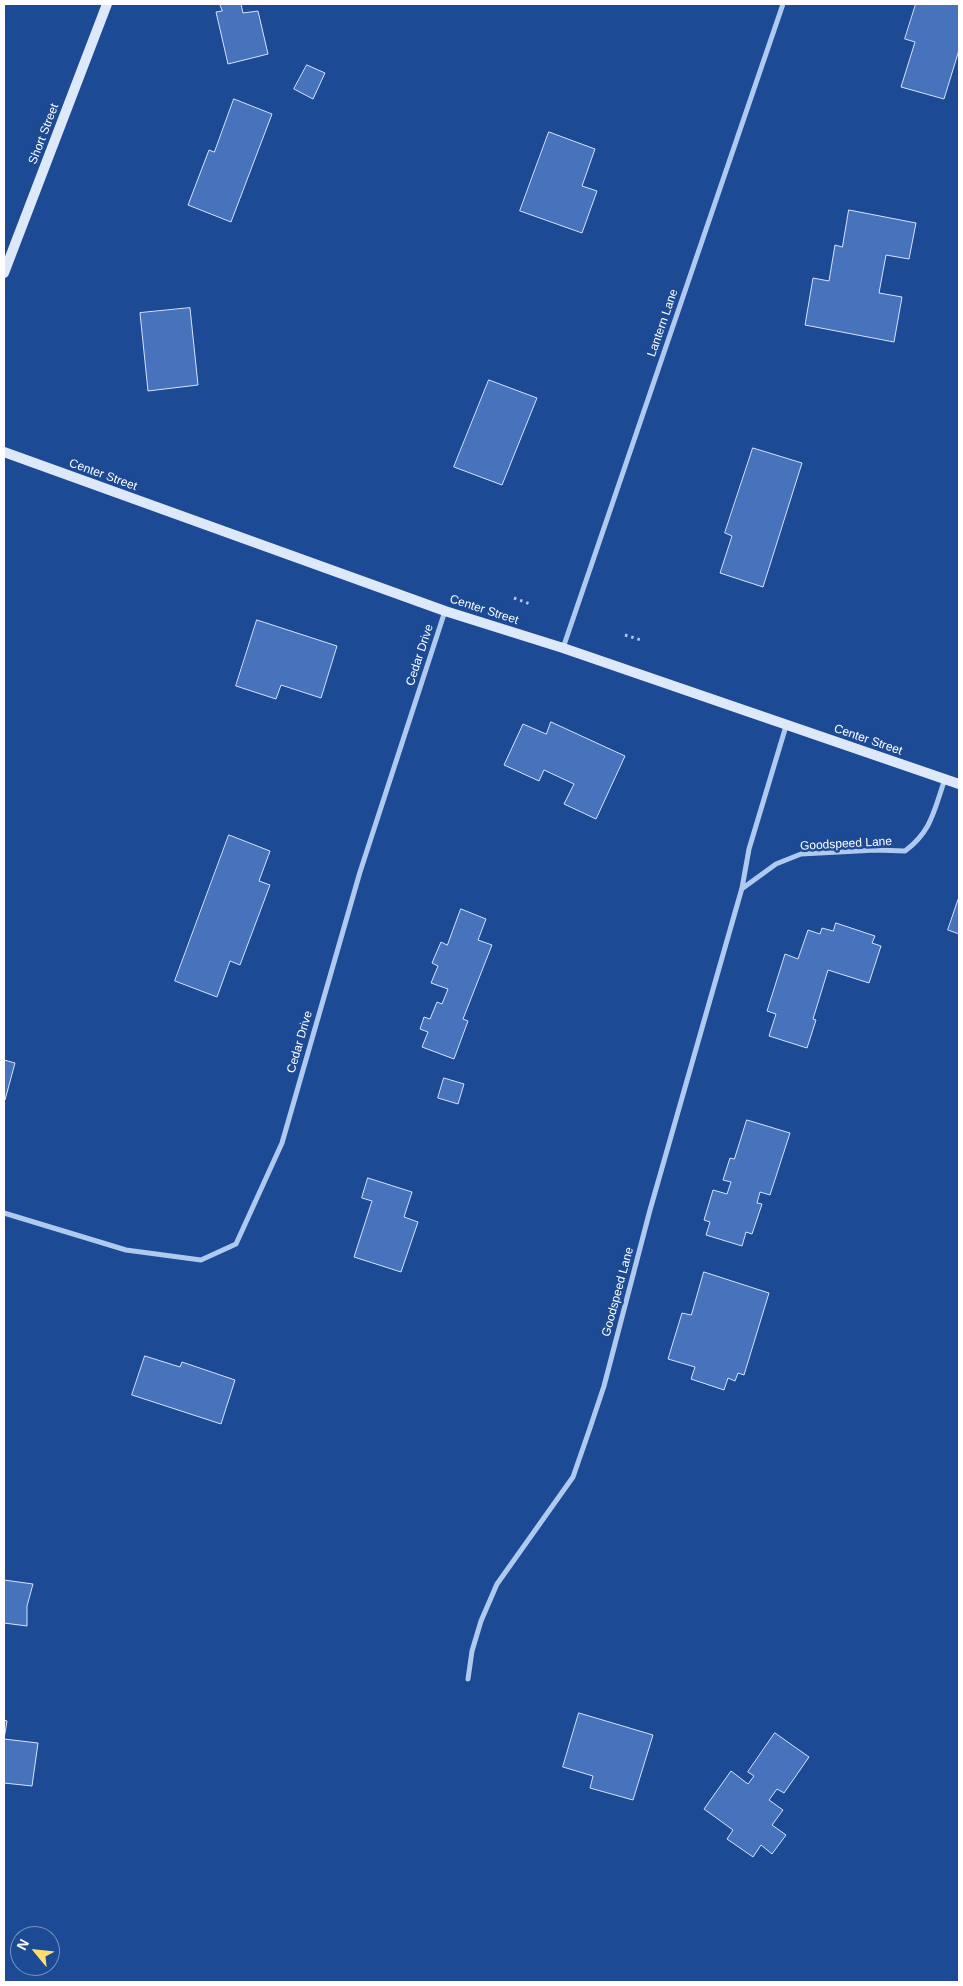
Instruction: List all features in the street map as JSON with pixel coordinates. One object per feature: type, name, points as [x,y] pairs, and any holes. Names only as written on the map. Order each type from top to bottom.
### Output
[{"type":"main road","name":"Short Street","points":[[4,273],[106,4]]},
{"type":"main road","name":"Center Street","points":[[4,452],[445,611],[562,648],[959,784]]},
{"type":"street","name":"Lantern Lane","points":[[562,648],[783,4]]},
{"type":"street","name":"Cedar Drive","points":[[4,1213],[126,1250],[201,1260],[236,1244],[282,1143],[360,872],[445,611]]},
{"type":"street","name":"Goodspeed Lane","points":[[468,1679],[472,1651],[479,1628],[497,1584],[573,1477],[590,1428],[604,1386],[650,1210],[742,888],[749,849],[786,726]]},
{"type":"street","name":"Goodspeed Lane","points":[[742,888],[776,864],[801,854],[876,850],[905,851],[918,841],[928,827],[945,779]]},
{"type":"path","points":[[514,598],[530,604]]},
{"type":"path","points":[[626,635],[641,640]]},
{"type":"building","points":[[220,4],[241,4],[243,13],[258,11],[268,54],[228,64],[216,12],[222,11]]},
{"type":"building","points":[[916,4],[959,4],[959,50],[944,99],[901,87],[915,42],[905,39]]},
{"type":"building","points":[[307,65],[325,73],[313,99],[294,89]]},
{"type":"building","points":[[234,99],[272,114],[231,222],[188,205],[209,150],[214,152]]},
{"type":"building","points":[[549,132],[595,149],[582,186],[597,191],[582,233],[520,211]]},
{"type":"building","points":[[849,210],[916,223],[909,259],[886,255],[879,293],[902,297],[894,342],[805,325],[813,278],[829,281],[835,245],[842,247]]},
{"type":"building","points":[[190,308],[198,385],[148,391],[140,313]]},
{"type":"building","points":[[489,380],[537,398],[502,485],[454,467]]},
{"type":"building","points":[[753,448],[802,463],[763,587],[720,573],[732,536],[725,533]]},
{"type":"building","points":[[257,620],[337,646],[321,698],[281,685],[276,699],[236,686]]},
{"type":"building","points":[[551,722],[625,756],[596,819],[564,804],[574,784],[544,770],[539,781],[504,765],[523,724],[546,734]]},
{"type":"building","points":[[229,835],[270,851],[259,881],[270,885],[240,965],[230,961],[217,997],[175,981]]},
{"type":"building","points":[[959,897],[959,934],[948,930]]},
{"type":"building","points":[[461,909],[486,919],[478,940],[492,945],[463,1019],[468,1021],[454,1059],[422,1047],[428,1032],[420,1029],[424,1017],[430,1019],[437,1002],[442,1004],[448,989],[431,983],[438,966],[432,963],[441,942],[447,945]]},
{"type":"building","points":[[836,923],[875,936],[872,943],[881,946],[869,983],[828,970],[813,1019],[816,1020],[807,1048],[769,1036],[776,1014],[767,1011],[785,954],[798,959],[808,930],[820,934],[822,928],[833,931]]},
{"type":"building","points":[[4,1060],[15,1063],[5,1100],[4,1099]]},
{"type":"building","points":[[444,1078],[464,1084],[458,1104],[438,1098]]},
{"type":"building","points":[[747,1120],[790,1133],[770,1195],[760,1192],[757,1203],[762,1204],[752,1234],[746,1232],[742,1246],[706,1235],[710,1222],[704,1220],[713,1190],[727,1194],[731,1182],[723,1180],[730,1158],[734,1159]]},
{"type":"building","points":[[368,1178],[412,1192],[404,1217],[418,1222],[401,1272],[354,1257],[372,1201],[362,1198]]},
{"type":"building","points":[[704,1272],[769,1293],[744,1375],[738,1373],[735,1381],[728,1378],[724,1390],[691,1379],[695,1367],[668,1359],[682,1313],[691,1315]]},
{"type":"building","points":[[145,1356],[180,1367],[182,1362],[235,1380],[221,1424],[132,1395]]},
{"type":"building","points":[[4,1580],[33,1584],[27,1606],[27,1626],[4,1623]]},
{"type":"building","points":[[579,1713],[653,1735],[633,1800],[590,1788],[593,1776],[563,1767]]},
{"type":"building","points":[[4,1720],[7,1721],[4,1739]]},
{"type":"building","points":[[775,1733],[809,1757],[784,1793],[777,1789],[769,1800],[783,1810],[772,1825],[786,1835],[772,1854],[761,1845],[753,1857],[727,1839],[733,1830],[704,1809],[731,1771],[748,1784],[754,1776],[748,1772]]},
{"type":"building","points":[[4,1739],[38,1743],[32,1786],[4,1783]]}]
